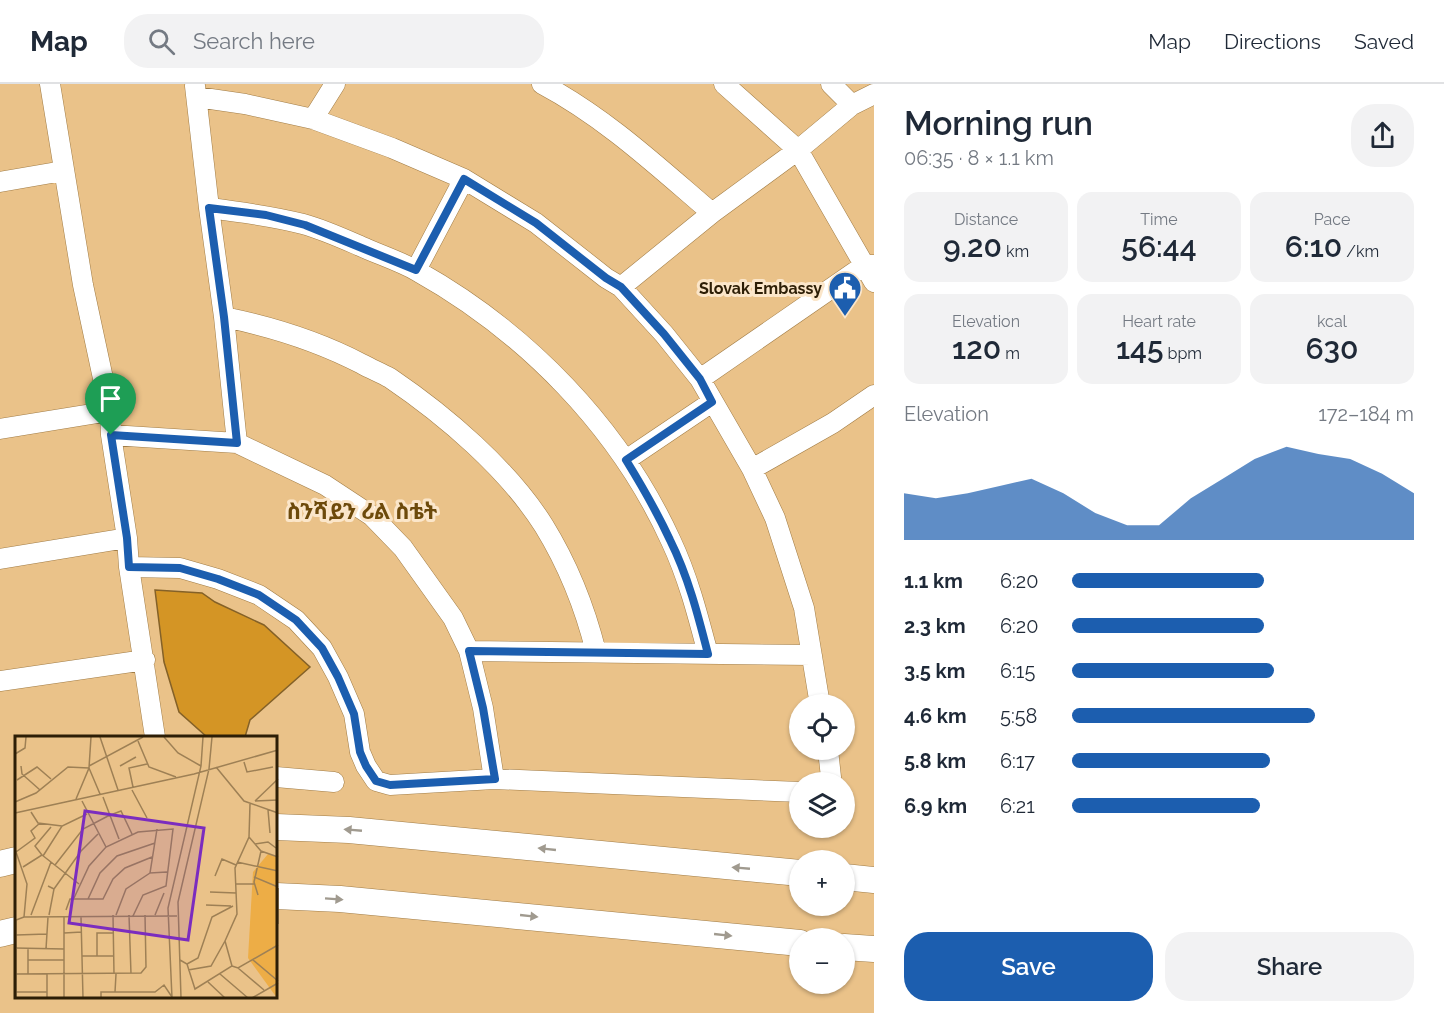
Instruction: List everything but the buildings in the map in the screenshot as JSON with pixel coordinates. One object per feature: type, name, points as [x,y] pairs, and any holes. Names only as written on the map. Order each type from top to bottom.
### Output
[{"type":"main road","points":[[278,827],[349,830],[789,872]]},
{"type":"main road","points":[[0,864],[15,860]]},
{"type":"main road","points":[[855,878],[874,880]]},
{"type":"main road","points":[[278,896],[375,902],[789,942]]},
{"type":"main road","points":[[0,934],[15,930]]},
{"type":"main road","points":[[855,948],[874,949]]},
{"type":"street","points":[[50,84],[83,285],[110,411],[111,435],[127,538],[129,567],[157,736]]},
{"type":"street","points":[[313,119],[335,84]]},
{"type":"street","points":[[542,84],[566,96],[620,134],[712,213]]},
{"type":"street","points":[[700,379],[871,271],[798,150],[724,84]]},
{"type":"street","points":[[831,84],[852,105]]},
{"type":"street","points":[[237,443],[196,91],[313,119],[392,148],[464,179],[536,223],[606,278],[621,287],[664,334],[700,379],[752,469],[775,518],[804,608],[818,694]]},
{"type":"street","points":[[621,287],[712,213],[798,150],[852,105],[874,94]]},
{"type":"street","points":[[0,182],[63,171]]},
{"type":"street","points":[[416,270],[464,179]]},
{"type":"street","points":[[209,208],[266,215],[305,225],[416,270],[490,318],[537,358],[588,411],[626,460],[652,503],[672,542],[693,597],[708,654]]},
{"type":"street","points":[[224,317],[275,328],[306,339],[340,352],[389,378],[439,416],[484,455],[524,498],[544,527],[578,594],[596,652]]},
{"type":"street","points":[[752,469],[833,423],[874,395]]},
{"type":"street","points":[[626,460],[712,402]]},
{"type":"street","points":[[0,429],[110,411]]},
{"type":"street","points":[[111,435],[237,443],[325,485],[372,516],[403,548],[435,591],[453,618],[469,651],[483,708],[495,779]]},
{"type":"street","points":[[0,559],[127,538]]},
{"type":"street","points":[[129,567],[180,568],[218,579],[259,595],[296,620],[322,648],[338,677],[354,714],[360,752],[376,781],[390,785],[495,779],[789,792]]},
{"type":"street","points":[[469,651],[813,655]]},
{"type":"street","points":[[0,681],[145,660]]},
{"type":"street","points":[[278,777],[334,782]]},
{"type":"place","name":"Slovak Embassy","points":[[845,317]]},
{"type":"district","name":"ስንሻይን ሪል ስቴት","points":[[362,511]]},
{"type":"route","points":[[464,179],[536,223],[606,278],[621,287],[664,334],[700,379],[712,402],[626,460],[672,542],[693,597],[708,654],[469,651],[483,708],[495,779],[390,785],[376,781],[360,752],[354,714],[338,677],[322,648],[296,620],[259,595],[218,579],[180,568],[129,567],[127,538],[111,435],[237,443],[224,317],[209,208],[266,215],[305,225],[416,270],[464,179]]}]
